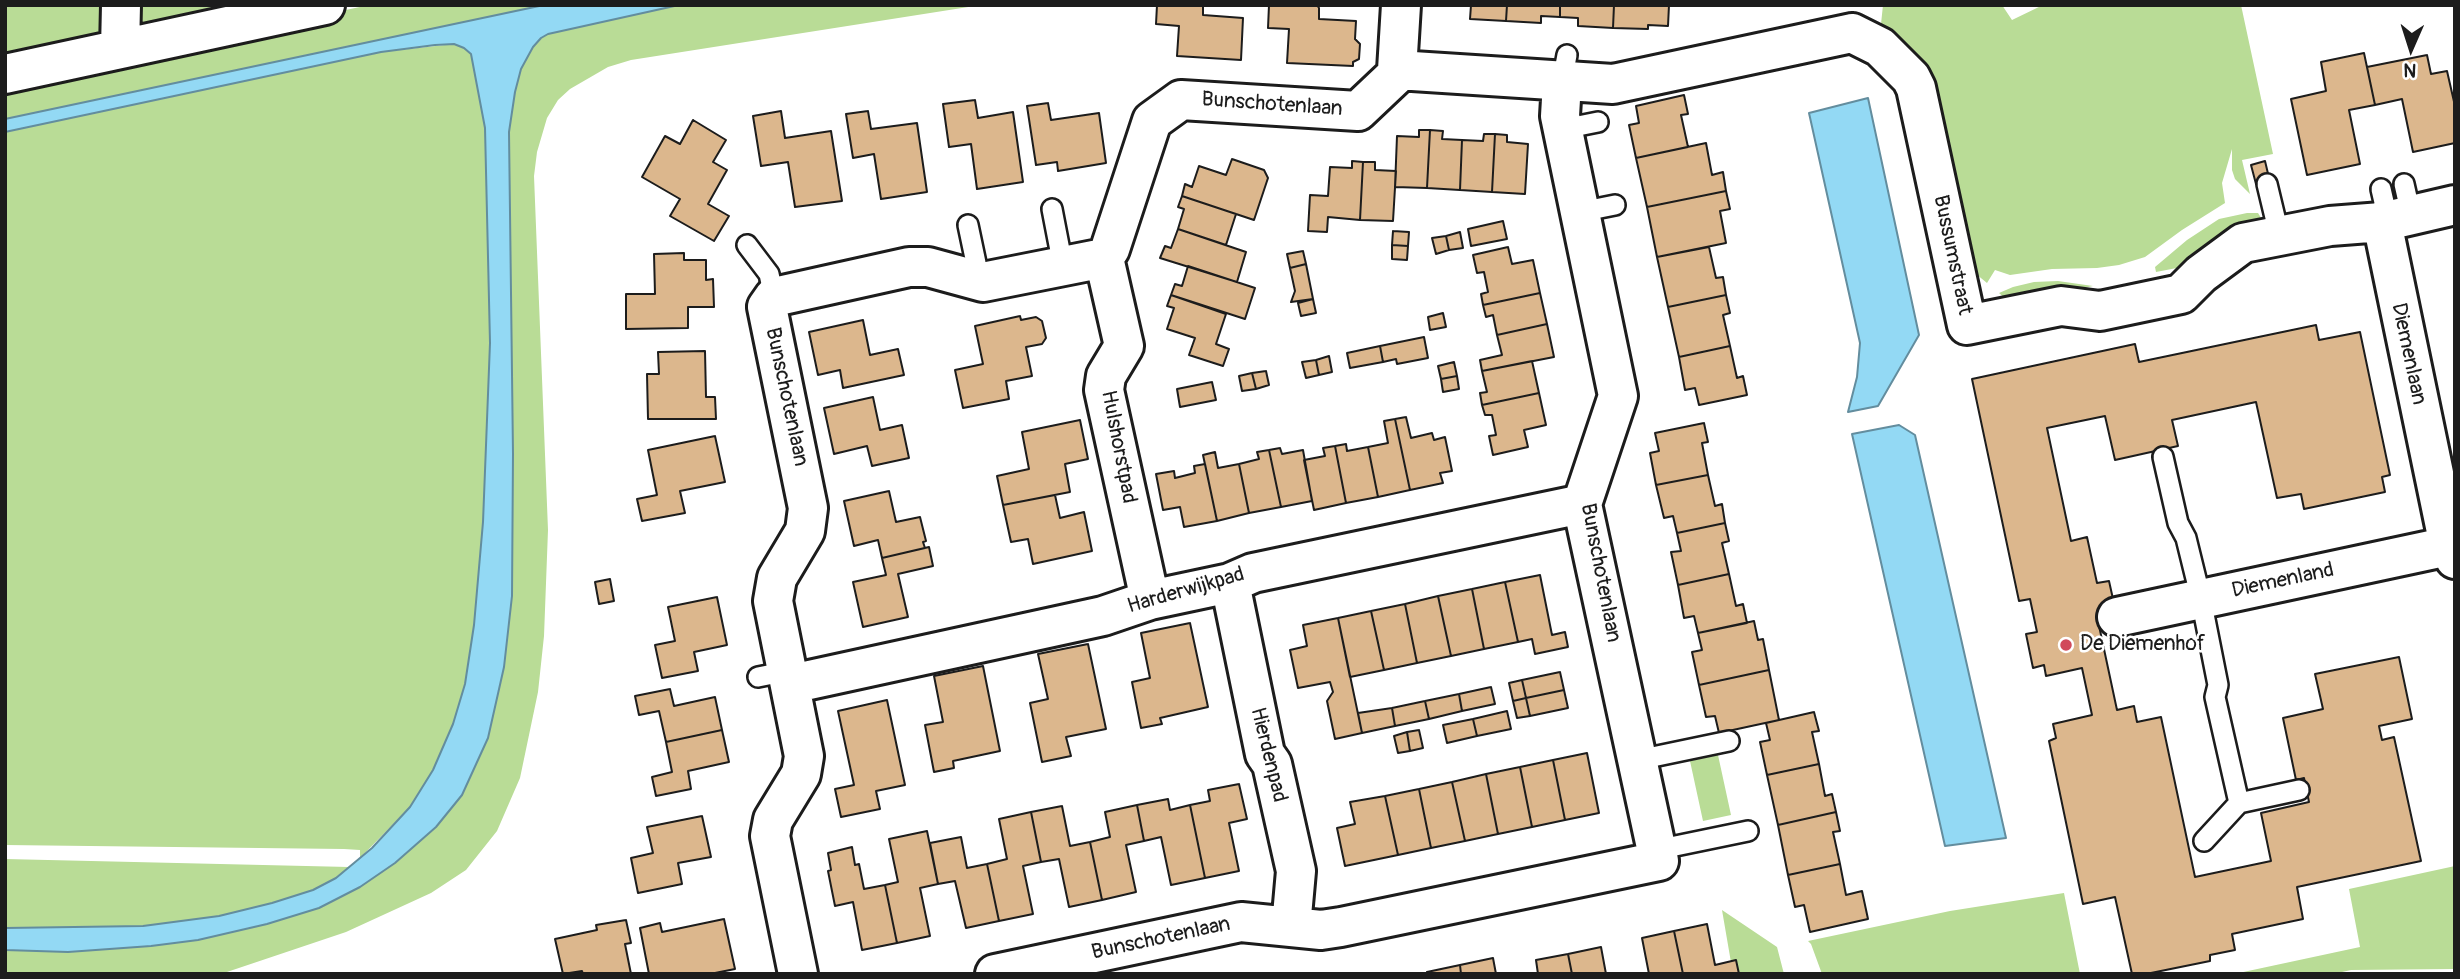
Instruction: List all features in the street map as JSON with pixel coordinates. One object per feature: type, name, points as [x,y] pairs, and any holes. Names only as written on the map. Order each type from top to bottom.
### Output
[{"type":"street","points":[[120,49],[121,5]]},
{"type":"street","points":[[5,74],[325,5]]},
{"type":"street","points":[[1401,5],[1397,71],[1531,77],[1564,68],[1613,84],[1852,19]]},
{"type":"street","name":"Bussumstraat","points":[[1852,19],[1911,78],[1916,88],[1967,325],[2061,306],[2100,311],[2181,294],[2201,274],[2243,243],[2330,226],[2394,202]]},
{"type":"street","name":"Bunschotenlaan","points":[[995,974],[1241,922],[1321,930],[1341,927],[1664,860],[1637,760],[1582,503],[1618,396],[1598,209],[1581,126],[1560,116],[1564,68]]},
{"type":"street","name":"Bunschotenlaan","points":[[798,974],[770,836],[773,820],[804,766],[802,742],[779,677],[773,601],[777,578],[805,531],[808,508],[767,307],[774,297],[909,267],[937,269],[973,280],[997,280],[1104,258],[1110,249],[1152,121],[1181,100],[1358,110],[1395,76],[1397,71]]},
{"type":"street","points":[[2394,202],[2455,205]]},
{"type":"street","name":"Diemenlaan","points":[[2394,202],[2453,552]]},
{"type":"street","name":"Hulshorstpad","points":[[1104,258],[1124,346],[1106,376],[1104,390],[1150,600]]},
{"type":"street","name":"Harderwijkpad","points":[[779,677],[1103,615],[1150,600],[1230,583],[1253,573],[1582,503]]},
{"type":"street","name":"Diemenland","points":[[2117,617],[2453,552]]},
{"type":"street","name":"Hierdenpad","points":[[1230,583],[1265,754],[1272,764],[1296,871],[1291,927]]},
{"type":"lane","points":[[2267,184],[2279,234]]},
{"type":"lane","points":[[1052,209],[1063,266]]},
{"type":"lane","points":[[968,225],[976,263],[973,280]]},
{"type":"lane","points":[[747,245],[769,274],[774,297]]},
{"type":"lane","points":[[2162,457],[2201,599],[2218,685],[2215,697],[2239,803]]},
{"type":"lane","points":[[1637,760],[1729,741]]},
{"type":"lane","points":[[2204,841],[2239,803],[2299,790]]},
{"type":"lane","points":[[1664,860],[1748,831]]},
{"type":"green space","points":[[5,5],[111,5],[109,32],[5,63]]},
{"type":"green space","points":[[130,5],[275,5],[136,34]]},
{"type":"green space","points":[[369,5],[544,5],[5,119],[5,83]]},
{"type":"green space","points":[[679,5],[981,5],[631,60],[608,67],[570,89],[558,100],[547,118],[537,152],[534,176],[548,530],[544,636],[538,692],[520,778],[497,831],[466,870],[431,893],[346,932],[221,974],[5,974],[5,950],[68,952],[198,940],[267,924],[319,908],[360,887],[395,863],[436,827],[462,795],[488,738],[504,667],[512,596],[509,132],[514,92],[521,69],[533,47],[548,34]]},
{"type":"green space","points":[[1883,5],[2002,5],[2012,20],[2043,5],[2241,5],[2273,154],[2242,160],[2250,194],[2235,179],[2232,149],[2222,183],[2225,203],[2145,257],[2097,268],[2052,269],[2010,275],[1995,270],[1987,283],[1970,269],[1929,70],[1881,24]]},
{"type":"green space","points":[[454,44],[471,54],[485,128],[490,343],[483,522],[474,625],[465,684],[453,724],[433,770],[410,807],[360,858],[360,850],[344,849],[5,845],[5,132],[381,52]]},
{"type":"green space","points":[[2258,213],[2263,221],[2230,229],[2187,257],[2182,267],[2156,272],[2155,267],[2187,240],[2219,219]]},
{"type":"green space","points":[[2058,281],[2093,286],[2010,303],[1999,293],[2034,282]]},
{"type":"green space","points":[[1718,755],[1731,815],[1703,821],[1690,761]]},
{"type":"green space","points":[[5,859],[349,867],[336,878],[313,890],[219,916],[143,926],[35,929],[5,928]]},
{"type":"green space","points":[[2455,866],[2455,969],[2351,970],[2333,974],[2234,974],[2360,947],[2349,889]]},
{"type":"green space","points":[[2064,893],[2080,974],[1822,974],[1808,941],[1950,911]]},
{"type":"green space","points":[[1722,910],[1777,947],[1784,974],[1733,974]]},
{"type":"water","points":[[544,5],[679,5],[548,34],[533,47],[521,69],[509,132],[512,596],[504,667],[488,738],[462,795],[436,827],[395,863],[360,887],[319,908],[267,924],[198,940],[68,952],[5,950],[5,928],[143,926],[219,916],[313,890],[336,878],[372,848],[410,807],[433,770],[453,724],[465,684],[474,625],[483,522],[490,343],[485,128],[471,54],[464,48],[454,44],[381,52],[5,132],[5,119]]},
{"type":"water","points":[[1868,98],[1919,335],[1878,406],[1848,412],[1857,377],[1860,343],[1809,113]]},
{"type":"water","points":[[1899,425],[1915,435],[2006,838],[1945,846],[1852,434]]},
{"type":"building","points":[[1157,5],[1203,5],[1203,15],[1243,18],[1241,60],[1177,56],[1179,26],[1156,24]]},
{"type":"building","points":[[1269,5],[1317,5],[1319,19],[1356,21],[1355,39],[1360,44],[1359,59],[1353,62],[1353,66],[1287,63],[1289,29],[1268,28]]},
{"type":"building","points":[[1471,5],[1507,5],[1506,21],[1470,19]]},
{"type":"building","points":[[1507,5],[1560,5],[1560,17],[1541,16],[1541,23],[1506,21]]},
{"type":"building","points":[[1560,5],[1614,5],[1613,28],[1578,26],[1578,18],[1560,17]]},
{"type":"building","points":[[1614,5],[1669,5],[1668,26],[1648,25],[1648,29],[1613,28]]},
{"type":"building","points":[[2364,53],[2375,105],[2349,110],[2360,164],[2307,175],[2291,99],[2326,91],[2321,62]]},
{"type":"building","points":[[2427,55],[2431,74],[2447,71],[2455,106],[2455,143],[2413,152],[2402,99],[2375,105],[2367,67]]},
{"type":"building","points":[[1684,95],[1688,114],[1681,115],[1688,147],[1636,158],[1629,125],[1639,123],[1636,106]]},
{"type":"building","points":[[975,100],[978,118],[1013,112],[1023,182],[977,189],[971,144],[949,147],[943,104]]},
{"type":"building","points":[[1048,103],[1051,120],[1099,113],[1106,163],[1058,171],[1057,162],[1036,165],[1027,106]]},
{"type":"building","points":[[781,111],[785,138],[831,131],[842,201],[795,207],[788,162],[761,166],[753,116]]},
{"type":"building","points":[[868,111],[871,129],[917,123],[927,192],[881,199],[874,154],[853,158],[846,114]]},
{"type":"building","points":[[693,120],[726,140],[713,162],[727,170],[708,204],[729,216],[714,241],[670,216],[680,199],[642,177],[665,136],[680,144]]},
{"type":"building","points":[[1419,130],[1430,130],[1427,188],[1395,187],[1397,136],[1419,137]]},
{"type":"building","points":[[1430,130],[1443,131],[1442,139],[1462,140],[1460,190],[1427,188]]},
{"type":"building","points":[[1484,134],[1495,134],[1492,192],[1460,190],[1462,140],[1483,141]]},
{"type":"building","points":[[1495,134],[1507,135],[1507,142],[1528,144],[1525,194],[1492,192]]},
{"type":"building","points":[[1706,143],[1712,175],[1723,172],[1726,191],[1647,207],[1636,158]]},
{"type":"building","points":[[1232,159],[1264,170],[1268,178],[1254,220],[1182,196],[1185,184],[1192,187],[1199,166],[1226,175]]},
{"type":"building","points":[[1352,161],[1363,162],[1360,220],[1328,217],[1327,232],[1308,231],[1310,195],[1328,196],[1330,167],[1352,168]]},
{"type":"building","points":[[2265,161],[2270,182],[2256,184],[2251,165]]},
{"type":"building","points":[[1363,162],[1375,162],[1375,170],[1396,171],[1393,221],[1360,220]]},
{"type":"building","points":[[1726,191],[1730,209],[1720,211],[1726,243],[1657,257],[1647,207]]},
{"type":"building","points":[[1182,196],[1236,214],[1226,245],[1178,229],[1184,209],[1178,207]]},
{"type":"building","points":[[1503,221],[1507,239],[1471,246],[1468,229]]},
{"type":"building","points":[[1178,229],[1246,252],[1237,282],[1160,258],[1165,246],[1171,248]]},
{"type":"building","points":[[1393,231],[1409,232],[1408,246],[1392,245]]},
{"type":"building","points":[[1460,232],[1463,248],[1449,250],[1446,236]]},
{"type":"building","points":[[1446,236],[1449,250],[1436,254],[1432,238]]},
{"type":"building","points":[[1392,245],[1408,246],[1407,260],[1392,259]]},
{"type":"building","points":[[1508,247],[1512,264],[1533,260],[1540,293],[1483,305],[1481,294],[1488,292],[1484,272],[1477,273],[1473,255]]},
{"type":"building","points":[[1709,247],[1716,278],[1723,277],[1726,295],[1668,307],[1657,257]]},
{"type":"building","points":[[1303,251],[1306,264],[1290,268],[1287,254]]},
{"type":"building","points":[[684,253],[684,260],[706,260],[706,280],[713,279],[714,307],[688,307],[688,328],[626,329],[626,294],[655,294],[654,254]]},
{"type":"building","points":[[1306,264],[1313,299],[1291,302],[1295,291],[1290,268]]},
{"type":"building","points":[[1188,266],[1255,288],[1245,319],[1171,295],[1175,284],[1182,286]]},
{"type":"building","points":[[1540,293],[1547,324],[1497,335],[1493,315],[1486,317],[1483,305]]},
{"type":"building","points":[[1171,295],[1226,314],[1216,344],[1229,349],[1223,366],[1189,355],[1195,338],[1167,329],[1174,308],[1167,306]]},
{"type":"building","points":[[1726,295],[1730,313],[1723,315],[1730,346],[1679,357],[1668,307]]},
{"type":"building","points":[[1313,299],[1316,313],[1301,316],[1298,303]]},
{"type":"building","points":[[1443,313],[1446,327],[1430,330],[1428,317]]},
{"type":"building","points":[[1020,316],[1021,320],[1036,317],[1042,321],[1046,338],[1042,344],[1026,347],[1032,376],[1006,381],[1009,399],[963,408],[955,370],[983,364],[975,326]]},
{"type":"building","points":[[863,320],[870,355],[898,349],[904,375],[843,388],[840,370],[818,375],[809,332]]},
{"type":"building","points":[[1547,324],[1554,357],[1482,371],[1480,360],[1502,355],[1497,335]]},
{"type":"building","name":"De Diemenhof","points":[[2316,325],[2319,340],[2360,332],[2390,475],[2382,477],[2385,492],[2304,509],[2301,494],[2277,498],[2256,402],[2172,420],[2178,446],[2115,460],[2105,416],[2047,428],[2071,541],[2087,537],[2097,583],[2109,581],[2117,617],[2098,621],[2117,710],[2134,706],[2137,722],[2161,717],[2195,877],[2271,861],[2261,813],[2309,802],[2304,778],[2296,780],[2283,718],[2323,709],[2315,674],[2399,657],[2412,719],[2379,726],[2382,740],[2394,737],[2421,861],[2297,887],[2303,919],[2232,934],[2235,950],[2210,955],[2210,961],[2146,974],[2132,974],[2115,897],[2083,904],[2049,741],[2056,738],[2053,724],[2092,715],[2082,668],[2046,676],[2044,665],[2033,668],[2026,634],[2037,632],[2030,599],[2019,601],[1972,379],[2135,344],[2139,362]]},
{"type":"building","points":[[1424,337],[1428,358],[1397,364],[1396,359],[1383,362],[1380,346]]},
{"type":"building","points":[[1380,346],[1383,362],[1350,368],[1347,353]]},
{"type":"building","points":[[1730,346],[1737,378],[1743,376],[1747,395],[1699,405],[1695,388],[1685,390],[1679,357]]},
{"type":"building","points":[[705,351],[706,397],[715,397],[716,419],[648,419],[647,374],[659,374],[658,352]]},
{"type":"building","points":[[1329,356],[1332,372],[1319,375],[1316,360]]},
{"type":"building","points":[[1316,360],[1319,375],[1306,378],[1302,362]]},
{"type":"building","points":[[1532,361],[1539,393],[1482,405],[1480,393],[1487,392],[1482,371]]},
{"type":"building","points":[[1454,362],[1457,376],[1441,379],[1438,366]]},
{"type":"building","points":[[1266,371],[1269,385],[1256,389],[1252,373]]},
{"type":"building","points":[[1252,373],[1256,389],[1242,391],[1239,376]]},
{"type":"building","points":[[1457,376],[1459,389],[1443,392],[1441,379]]},
{"type":"building","points":[[1212,382],[1216,400],[1180,407],[1177,389]]},
{"type":"building","points":[[1539,393],[1546,425],[1524,430],[1528,447],[1493,455],[1489,436],[1496,435],[1492,415],[1485,415],[1482,405]]},
{"type":"building","points":[[873,397],[880,430],[902,425],[909,458],[872,466],[867,446],[834,454],[824,408]]},
{"type":"building","points":[[1406,417],[1411,438],[1432,433],[1434,440],[1445,437],[1452,471],[1440,473],[1443,483],[1410,490],[1395,419]]},
{"type":"building","points":[[1395,419],[1410,490],[1378,497],[1368,447],[1388,443],[1384,421]]},
{"type":"building","points":[[1080,420],[1088,459],[1065,464],[1070,492],[1003,505],[997,476],[1029,469],[1022,432]]},
{"type":"building","points":[[1704,423],[1708,442],[1702,443],[1708,475],[1656,485],[1650,453],[1659,451],[1655,433]]},
{"type":"building","points":[[715,436],[725,482],[680,491],[685,513],[642,521],[637,499],[657,495],[648,450]]},
{"type":"building","points":[[1346,444],[1347,451],[1368,447],[1378,497],[1346,503],[1335,446]]},
{"type":"building","points":[[1335,446],[1346,503],[1314,510],[1304,460],[1325,456],[1323,448]]},
{"type":"building","points":[[1280,448],[1282,454],[1303,450],[1312,501],[1281,507],[1269,450]]},
{"type":"building","points":[[1269,450],[1281,507],[1249,513],[1239,464],[1259,459],[1257,452]]},
{"type":"building","points":[[1215,452],[1218,468],[1239,464],[1249,513],[1217,521],[1203,455]]},
{"type":"building","points":[[1205,464],[1217,521],[1184,527],[1180,507],[1163,510],[1156,474],[1174,471],[1175,478],[1195,473],[1194,466]]},
{"type":"building","points":[[1708,475],[1715,506],[1722,504],[1725,523],[1677,533],[1673,516],[1664,518],[1656,485]]},
{"type":"building","points":[[889,491],[896,522],[920,517],[926,541],[923,542],[925,548],[882,558],[878,540],[854,546],[844,501]]},
{"type":"building","points":[[1055,495],[1060,518],[1084,512],[1092,551],[1033,564],[1028,539],[1011,542],[1003,505]]},
{"type":"building","points":[[1725,523],[1729,541],[1722,543],[1729,574],[1678,585],[1671,552],[1681,551],[1677,533]]},
{"type":"building","points":[[929,547],[933,566],[898,574],[908,617],[863,627],[853,582],[886,575],[882,558]]},
{"type":"building","points":[[1729,574],[1736,606],[1743,604],[1747,623],[1698,633],[1694,616],[1684,618],[1678,585]]},
{"type":"building","points":[[1540,575],[1552,635],[1565,632],[1568,647],[1535,654],[1532,639],[1518,642],[1505,582]]},
{"type":"building","points":[[610,579],[614,601],[599,604],[595,582]]},
{"type":"building","points":[[1505,582],[1518,642],[1484,649],[1472,589]]},
{"type":"building","points":[[1472,589],[1484,649],[1451,656],[1438,596]]},
{"type":"building","points":[[1438,596],[1451,656],[1417,663],[1405,604]]},
{"type":"building","points":[[717,597],[727,645],[694,652],[698,671],[662,678],[655,645],[675,641],[668,607]]},
{"type":"building","points":[[1405,604],[1417,663],[1384,670],[1371,611]]},
{"type":"building","points":[[1371,611],[1384,670],[1350,677],[1338,618]]},
{"type":"building","points":[[1338,618],[1362,733],[1335,739],[1327,701],[1333,692],[1330,682],[1298,688],[1290,650],[1307,646],[1303,625]]},
{"type":"building","points":[[1754,621],[1758,640],[1763,639],[1769,670],[1699,685],[1692,652],[1702,650],[1698,633]]},
{"type":"building","points":[[1190,623],[1208,707],[1160,718],[1162,724],[1141,728],[1132,682],[1150,678],[1141,633]]},
{"type":"building","points":[[1088,644],[1106,729],[1066,737],[1071,756],[1042,762],[1030,703],[1048,699],[1038,654]]},
{"type":"building","points":[[983,666],[1000,751],[953,761],[954,768],[934,772],[925,725],[943,722],[934,676]]},
{"type":"building","points":[[1769,670],[1779,720],[1719,733],[1715,716],[1706,717],[1699,685]]},
{"type":"building","points":[[1560,672],[1564,690],[1526,698],[1522,680]]},
{"type":"building","points":[[1522,680],[1526,698],[1513,701],[1509,683]]},
{"type":"building","points":[[1491,687],[1495,704],[1462,711],[1459,694]]},
{"type":"building","points":[[670,689],[674,706],[715,697],[722,730],[666,742],[659,711],[639,715],[635,696]]},
{"type":"building","points":[[1564,690],[1568,708],[1530,716],[1526,698]]},
{"type":"building","points":[[1459,694],[1462,711],[1429,719],[1425,701]]},
{"type":"building","points":[[1526,698],[1530,716],[1517,718],[1513,701]]},
{"type":"building","points":[[887,700],[905,785],[876,791],[880,809],[841,817],[835,789],[854,785],[838,711]]},
{"type":"building","points":[[1425,701],[1429,719],[1395,726],[1392,708]]},
{"type":"building","points":[[1392,708],[1395,726],[1362,733],[1358,713]]},
{"type":"building","points":[[1507,711],[1511,729],[1477,736],[1473,719]]},
{"type":"building","points":[[1814,712],[1819,731],[1812,732],[1819,764],[1767,775],[1760,742],[1770,740],[1766,723]]},
{"type":"building","points":[[1473,719],[1477,736],[1447,743],[1443,725]]},
{"type":"building","points":[[722,730],[729,762],[688,771],[691,789],[656,796],[652,777],[672,772],[666,742]]},
{"type":"building","points":[[1419,730],[1423,748],[1410,751],[1407,732]]},
{"type":"building","points":[[1407,732],[1410,751],[1398,753],[1394,736]]},
{"type":"building","points":[[1587,753],[1599,813],[1565,820],[1553,760]]},
{"type":"building","points":[[1553,760],[1565,820],[1532,827],[1520,767]]},
{"type":"building","points":[[1819,764],[1825,796],[1832,794],[1836,812],[1778,825],[1767,775]]},
{"type":"building","points":[[1520,767],[1532,827],[1498,834],[1486,774]]},
{"type":"building","points":[[1486,774],[1498,834],[1465,841],[1452,782]]},
{"type":"building","points":[[1452,782],[1465,841],[1431,848],[1419,789]]},
{"type":"building","points":[[1239,784],[1247,819],[1229,823],[1239,871],[1205,878],[1190,805],[1210,801],[1208,790]]},
{"type":"building","points":[[1419,789],[1431,848],[1398,855],[1385,796]]},
{"type":"building","points":[[1385,796],[1398,855],[1345,866],[1337,828],[1355,824],[1350,802]]},
{"type":"building","points":[[1168,799],[1170,810],[1190,805],[1205,878],[1171,885],[1161,837],[1144,841],[1137,805]]},
{"type":"building","points":[[1137,805],[1144,841],[1126,845],[1136,892],[1102,900],[1090,842],[1110,837],[1105,812]]},
{"type":"building","points":[[1062,806],[1070,846],[1090,842],[1102,900],[1069,907],[1059,859],[1041,862],[1031,812]]},
{"type":"building","points":[[1031,812],[1041,862],[1023,866],[1033,914],[999,921],[987,864],[1007,859],[999,819]]},
{"type":"building","points":[[1836,812],[1840,831],[1833,832],[1840,864],[1788,875],[1778,825]]},
{"type":"building","points":[[702,816],[711,857],[678,863],[682,884],[638,893],[631,858],[653,853],[647,827]]},
{"type":"building","points":[[927,831],[938,884],[920,888],[930,936],[897,943],[885,885],[898,882],[889,839]]},
{"type":"building","points":[[961,837],[967,868],[987,864],[999,921],[966,928],[955,881],[938,884],[930,843]]},
{"type":"building","points":[[852,847],[864,889],[885,885],[897,943],[862,950],[853,902],[835,906],[828,871],[831,870],[828,853]]},
{"type":"building","points":[[1840,864],[1846,895],[1862,891],[1868,919],[1810,932],[1804,905],[1795,907],[1788,875]]},
{"type":"building","points":[[724,919],[735,969],[710,974],[649,974],[640,928],[660,923],[662,932]]},
{"type":"building","points":[[626,920],[631,943],[625,944],[631,974],[583,974],[582,971],[563,974],[555,939],[597,930],[596,925]]},
{"type":"building","points":[[1707,924],[1715,965],[1736,960],[1739,974],[1683,974],[1674,931]]},
{"type":"building","points":[[1674,931],[1683,974],[1649,974],[1642,938]]},
{"type":"building","points":[[1601,947],[1606,974],[1572,974],[1568,954]]},
{"type":"building","points":[[1568,954],[1572,974],[1538,974],[1536,960]]},
{"type":"building","points":[[1493,958],[1496,974],[1461,974],[1460,965]]},
{"type":"building","points":[[1460,965],[1461,974],[1427,972]]},
{"type":"place","name":"De Diemenhof","points":[[2066,645]]}]
